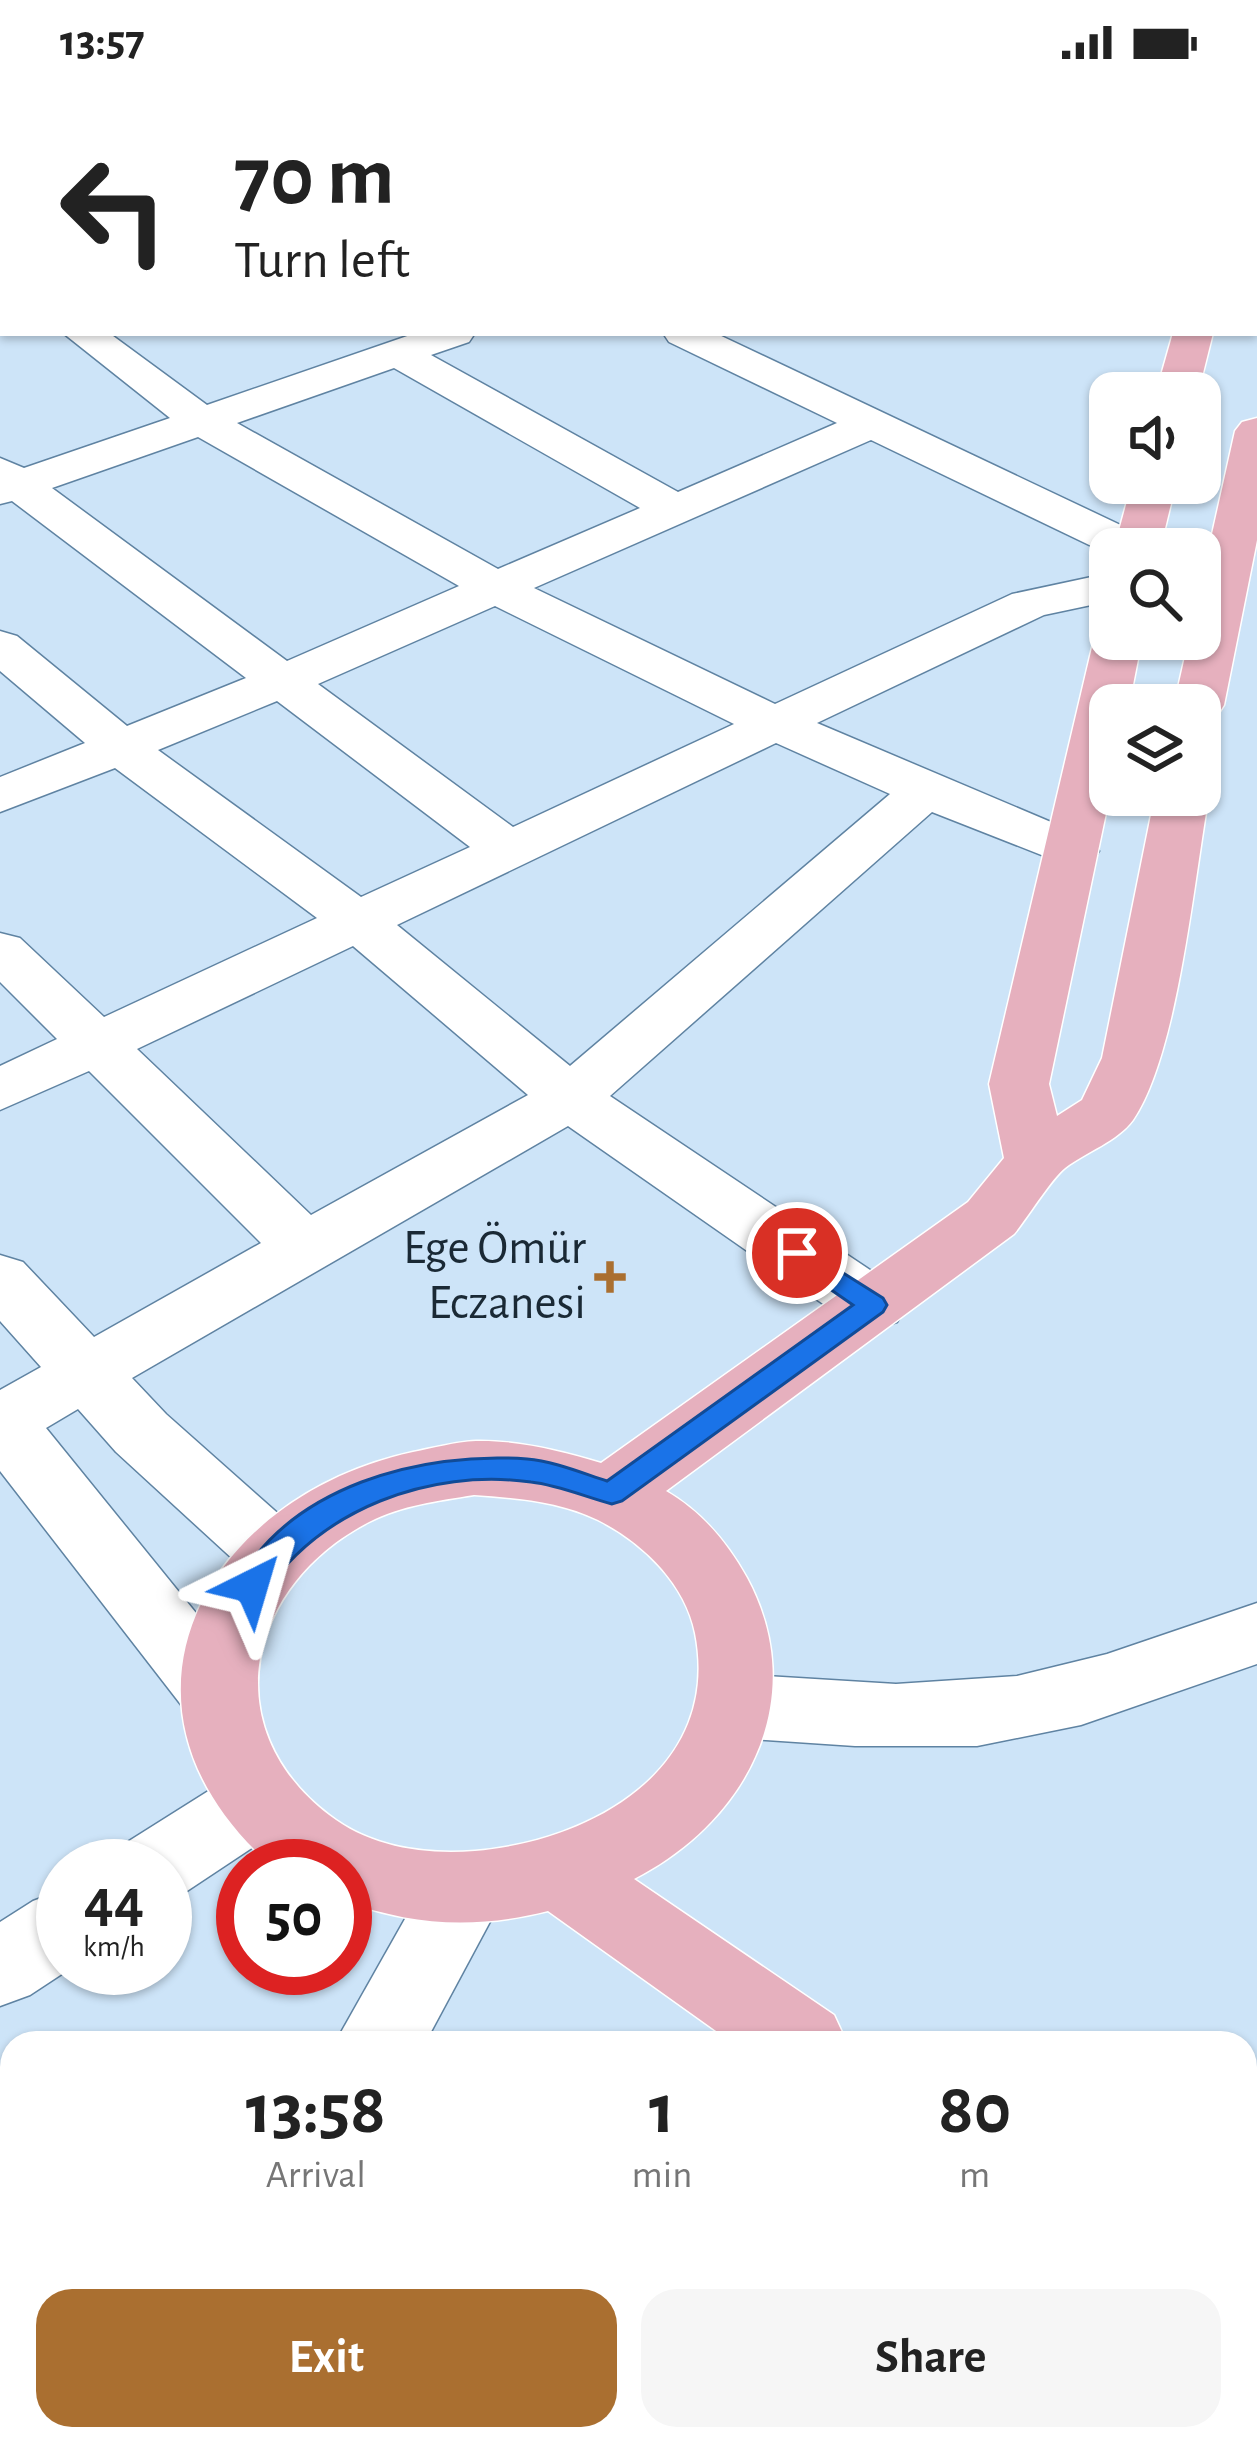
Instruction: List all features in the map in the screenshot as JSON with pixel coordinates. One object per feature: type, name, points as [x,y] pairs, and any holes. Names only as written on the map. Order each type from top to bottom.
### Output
[{"type":"main road","points":[[1183,372],[1192,336]]},
{"type":"main road","points":[[1221,547],[1257,431]]},
{"type":"main road","points":[[1036,1158],[1019,1084],[1113,660]]},
{"type":"main road","points":[[612,1493],[991,1218],[1020,1186],[1036,1158],[1107,1112],[1132,1058],[1178,816]]},
{"type":"main road","points":[[474,1468],[533,1471],[612,1493],[662,1522],[712,1577],[735,1633],[735,1706],[719,1750],[668,1816],[562,1875],[465,1890],[388,1881],[304,1844],[257,1802],[221,1734],[216,1693],[229,1620],[274,1553],[339,1505],[390,1483],[474,1468]]},
{"type":"main road","points":[[562,1875],[786,2031]]},
{"type":"street","points":[[87,336],[205,422],[496,590],[776,724],[1072,851]]},
{"type":"street","points":[[6,482],[205,422],[446,336]]},
{"type":"street","points":[[689,336],[1092,528]]},
{"type":"street","points":[[398,353],[677,510]]},
{"type":"street","points":[[0,796],[123,749],[496,590],[872,424]]},
{"type":"street","points":[[6,482],[507,848]]},
{"type":"street","points":[[0,1090],[1029,604],[1089,591]]},
{"type":"street","points":[[0,646],[123,749],[360,922],[570,1098],[873,1305]]},
{"type":"street","points":[[216,1693],[0,1422],[570,1098],[925,791]]},
{"type":"street","points":[[0,950],[305,1247]]},
{"type":"street","points":[[0,1278],[141,1433],[274,1553]]},
{"type":"street","points":[[735,1706],[925,1718],[990,1711],[1053,1701],[1257,1633]]},
{"type":"street","points":[[192,1844],[257,1802]]},
{"type":"street","points":[[386,2031],[465,1890]]},
{"type":"place","name":"Ege Ömür Eczanesi","points":[[610,1277]]},
{"type":"route","points":[[252,1586],[274,1553],[339,1505],[390,1483],[474,1468],[533,1471],[612,1493],[873,1305],[797,1253]]}]
